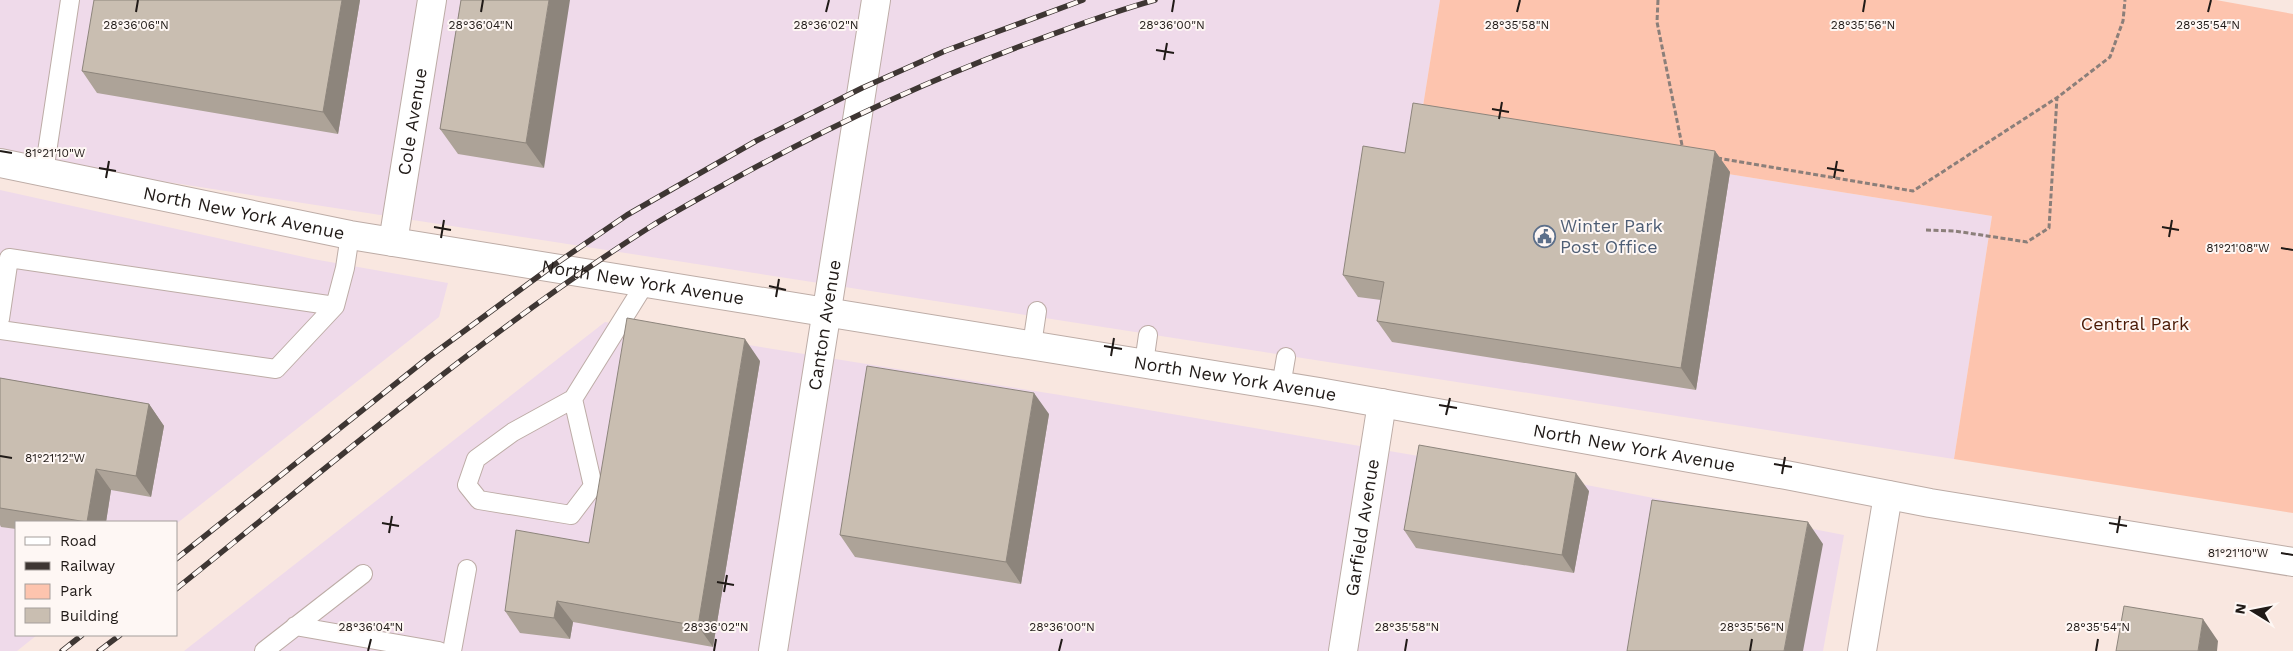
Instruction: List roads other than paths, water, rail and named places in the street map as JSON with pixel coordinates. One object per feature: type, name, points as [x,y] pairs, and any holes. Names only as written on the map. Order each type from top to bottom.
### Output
[{"type":"street","name":"Cole Avenue","points":[[393,242],[432,0]]},
{"type":"street","name":"Canton Avenue","points":[[773,651],[876,0]]},
{"type":"street","name":"North New York Avenue","points":[[0,162],[350,235],[1282,386],[1786,475],[1888,495],[2293,562]]},
{"type":"street","name":"Garfield Avenue","points":[[1343,651],[1382,403]]},
{"type":"street","points":[[1862,651],[1888,495]]},
{"type":"lane","points":[[44,172],[70,0]]},
{"type":"lane","points":[[0,330],[276,369],[336,306],[350,235]]},
{"type":"lane","points":[[0,319],[9,258],[336,306]]},
{"type":"lane","points":[[573,399],[593,486],[576,510],[571,515],[479,500],[467,485],[476,459],[513,432],[573,399],[646,282]]},
{"type":"lane","points":[[1032,345],[1037,311]]},
{"type":"lane","points":[[1144,363],[1148,335]]},
{"type":"lane","points":[[1282,386],[1286,357]]},
{"type":"lane","points":[[452,651],[467,569]]},
{"type":"lane","points":[[264,651],[363,574]]},
{"type":"lane","points":[[294,626],[439,651]]},
{"type":"railway","points":[[178,557],[429,357],[551,267],[627,215],[756,141],[862,88],[945,51],[1083,0]]},
{"type":"railway","points":[[178,587],[467,356],[588,268],[659,221],[797,146],[906,93],[1018,47],[1103,16],[1155,0]]},
{"type":"railway","points":[[62,651],[81,636]]},
{"type":"railway","points":[[99,651],[119,636]]},
{"type":"place","name":"Winter Park Post Office","points":[[1544,236]]},
{"type":"park label","name":"Central Park","points":[[2135,324]]}]
